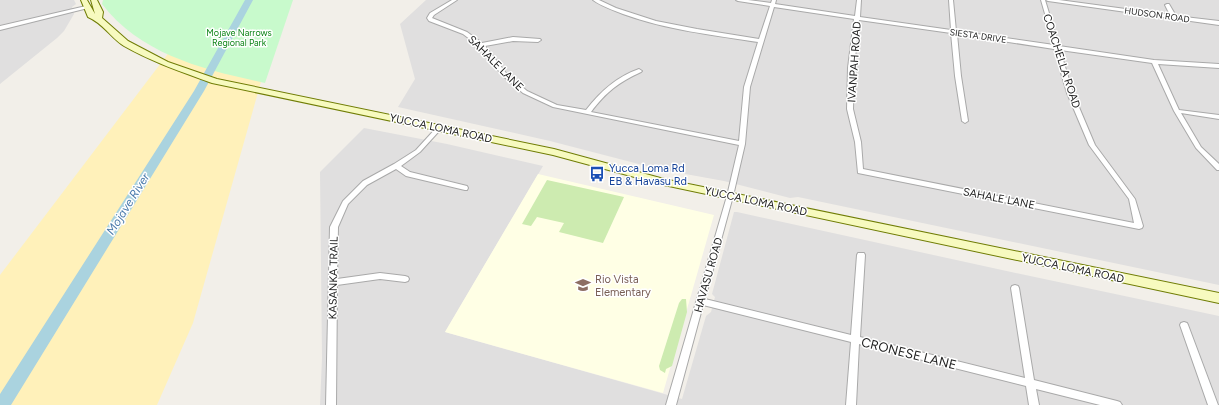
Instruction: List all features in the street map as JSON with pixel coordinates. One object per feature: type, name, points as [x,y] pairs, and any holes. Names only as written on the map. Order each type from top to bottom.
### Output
[{"type":"main road","points":[[94,0],[98,14]]},
{"type":"main road","name":"YUCCA LOMA ROAD","points":[[86,5],[91,15],[98,14],[125,42],[165,64],[231,84],[554,152],[634,175],[730,196],[1219,298]]},
{"type":"street","name":"SAHALE LANE","points":[[455,0],[432,14],[429,18],[465,33],[481,45],[504,74],[525,92],[555,106],[742,144]]},
{"type":"street","points":[[595,0],[636,17],[666,25],[761,41]]},
{"type":"street","name":"SIESTA DRIVE","points":[[738,0],[773,3],[1154,62],[1219,66]]},
{"type":"street","name":"IVANPAH ROAD","points":[[859,0],[851,68],[850,109],[858,142],[860,171]]},
{"type":"street","points":[[951,0],[958,76],[965,121]]},
{"type":"street","name":"COACHELLA ROAD","points":[[1043,0],[1058,47],[1070,93],[1092,145],[1132,199],[1139,226]]},
{"type":"street","name":"HUDSON ROAD","points":[[1048,0],[1219,23]]},
{"type":"street","name":"HAVASU ROAD","points":[[671,405],[730,196],[742,144],[747,87],[773,3]]},
{"type":"street","points":[[0,28],[86,5]]},
{"type":"street","points":[[1167,5],[1174,17]]},
{"type":"street","points":[[481,45],[513,40],[538,40]]},
{"type":"street","points":[[1154,62],[1177,111],[1199,148],[1219,168]]},
{"type":"street","points":[[587,113],[601,94],[619,80],[639,71]]},
{"type":"street","points":[[1177,111],[1219,117]]},
{"type":"street","name":"KASANKA TRAIL","points":[[331,405],[334,227],[345,203],[365,183],[396,166],[418,151],[439,128]]},
{"type":"street","points":[[396,166],[408,174],[465,188]]},
{"type":"street","name":"SAHALE LANE","points":[[860,171],[1139,226]]},
{"type":"street","points":[[851,405],[861,255]]},
{"type":"street","points":[[333,283],[380,276],[405,279]]},
{"type":"street","points":[[1015,288],[1034,405]]},
{"type":"street","name":"CRONESE LANE","points":[[701,301],[1117,405]]},
{"type":"street","points":[[1184,325],[1213,405]]},
{"type":"shaded area","points":[[0,0],[74,0],[76,4],[72,7],[74,14],[64,31],[0,84]]},
{"type":"shaded area","points":[[426,0],[1219,0],[1219,285],[798,197],[790,198],[724,181],[658,169],[550,141],[398,107],[415,79],[400,24]]},
{"type":"shaded area","points":[[364,128],[447,144],[543,166],[445,332],[682,399],[706,316],[711,312],[715,297],[712,294],[734,212],[737,212],[1219,316],[1219,405],[320,405],[322,358],[320,172]]},
{"type":"shaded area","name":"Rio Vista Elementary","points":[[538,174],[714,215],[663,393],[445,332]]},
{"type":"green space","name":"Mojave Narrows Regional Park","points":[[103,0],[293,0],[265,83],[197,66],[155,48],[135,36],[118,22],[102,4]]},
{"type":"green space","points":[[547,180],[624,197],[603,243],[559,232],[564,223],[537,217],[531,226],[522,224]]},
{"type":"green space","points":[[682,299],[686,299],[687,312],[672,366],[666,369],[665,373],[660,370],[659,366],[679,303]]},
{"type":"sand","points":[[196,0],[284,0],[193,323],[157,405],[0,405],[0,275],[167,55]]},
{"type":"waterway","name":"Mojave River","points":[[2,405],[199,91],[249,0]]},
{"type":"place","name":"Yucca Loma Rd EB & Havasu Rd","points":[[597,174]]},
{"type":"place","name":"Rio Vista Elementary","points":[[583,285]]}]
